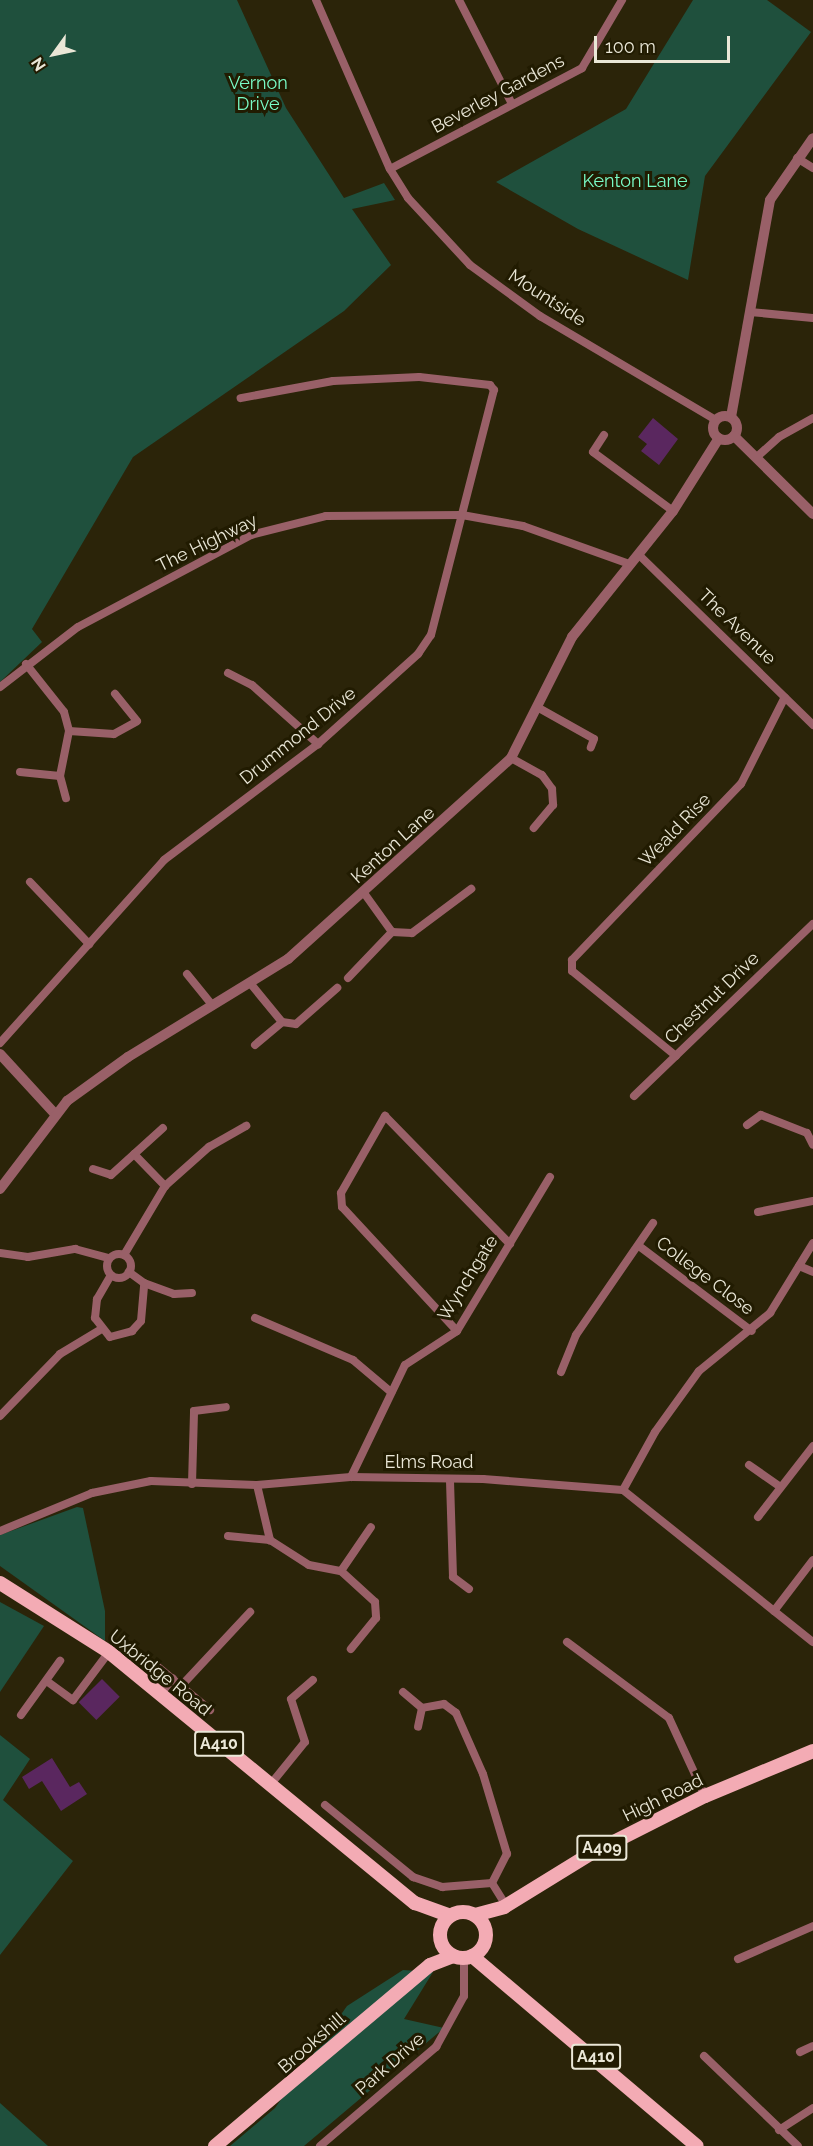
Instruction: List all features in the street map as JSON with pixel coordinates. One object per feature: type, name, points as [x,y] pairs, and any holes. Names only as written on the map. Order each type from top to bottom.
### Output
[{"type":"main road","name":"Uxbridge Road","points":[[0,1583],[108,1652],[321,1827],[432,1913],[440,1929]]},
{"type":"main road","name":"High Road","points":[[475,1915],[505,1906],[590,1854],[705,1796],[813,1751]]},
{"type":"main road","name":"High Road","points":[[486,1930],[505,1906]]},
{"type":"main road","name":"Uxbridge Road","points":[[432,1913],[450,1916]]},
{"type":"main road","points":[[475,1915],[486,1930],[483,1946],[463,1957],[442,1945],[440,1929],[450,1916],[475,1915]]},
{"type":"main road","name":"Brookshill","points":[[215,2146],[430,1965],[442,1945]]},
{"type":"main road","name":"A410","points":[[483,1946],[494,1969]]},
{"type":"main road","name":"Brookshill","points":[[430,1965],[463,1957]]},
{"type":"main road","name":"A410","points":[[463,1957],[494,1969],[697,2146]]},
{"type":"street","points":[[316,0],[390,169]]},
{"type":"street","points":[[459,0],[512,104]]},
{"type":"street","name":"Beverley Gardens","points":[[390,169],[582,68],[622,0]]},
{"type":"street","points":[[734,436],[737,426],[731,417],[770,200],[813,138]]},
{"type":"street","points":[[797,159],[813,168]]},
{"type":"street","name":"Mountside","points":[[390,169],[408,198],[470,265],[540,316],[716,420]]},
{"type":"street","points":[[750,312],[813,318]]},
{"type":"street","name":"Drummond Drive","points":[[0,1042],[164,860],[318,744],[418,654],[431,635],[494,390],[490,385],[419,377],[333,381],[241,398]]},
{"type":"street","points":[[731,417],[716,420],[713,430],[719,438],[734,436],[759,455],[813,514]]},
{"type":"street","points":[[759,455],[778,437],[813,418]]},
{"type":"street","points":[[604,435],[593,452],[673,511]]},
{"type":"street","name":"Kenton Lane","points":[[0,1189],[54,1113],[108,1070],[288,959],[511,759],[572,637],[673,511],[719,438]]},
{"type":"street","name":"The Highway","points":[[0,687],[26,664],[78,627],[251,536],[326,516],[462,515],[523,526],[630,564]]},
{"type":"street","name":"The Avenue","points":[[638,554],[813,725]]},
{"type":"street","points":[[26,664],[64,712],[69,731],[60,776],[66,798]]},
{"type":"street","points":[[228,673],[252,685],[318,744]]},
{"type":"street","points":[[69,731],[114,734],[137,721],[115,694]]},
{"type":"street","name":"Weald Rise","points":[[676,1056],[572,971],[572,960],[741,784],[785,697]]},
{"type":"street","points":[[537,707],[594,739],[591,747]]},
{"type":"street","points":[[511,759],[542,775],[552,789],[553,805],[534,828]]},
{"type":"street","points":[[20,772],[60,776]]},
{"type":"street","points":[[30,882],[89,944]]},
{"type":"street","points":[[348,978],[392,932],[412,933],[471,889]]},
{"type":"street","points":[[364,893],[392,932]]},
{"type":"street","name":"Chestnut Drive","points":[[634,1096],[813,924]]},
{"type":"street","points":[[187,974],[212,1005]]},
{"type":"street","points":[[250,983],[282,1022],[296,1024],[337,988]]},
{"type":"street","points":[[255,1046],[282,1022]]},
{"type":"street","points":[[0,1054],[54,1113]]},
{"type":"street","points":[[747,1125],[761,1115],[807,1133],[813,1145]]},
{"type":"street","points":[[457,1332],[342,1207],[341,1193],[385,1116],[510,1244]]},
{"type":"street","points":[[192,1293],[174,1294],[144,1283],[129,1272],[124,1255],[165,1186],[209,1147],[246,1126]]},
{"type":"street","points":[[93,1169],[111,1175],[163,1128]]},
{"type":"street","points":[[134,1154],[165,1186]]},
{"type":"street","name":"Wynchgate","points":[[351,1477],[405,1365],[457,1332],[550,1177]]},
{"type":"street","points":[[758,1212],[813,1201]]},
{"type":"street","name":"College Close","points":[[561,1372],[576,1335],[653,1223]]},
{"type":"street","points":[[813,1243],[752,1331],[699,1371],[623,1490],[813,1642]]},
{"type":"street","name":"College Close","points":[[639,1246],[752,1331]]},
{"type":"street","points":[[0,1253],[28,1257],[75,1249],[109,1258],[124,1255]]},
{"type":"street","points":[[100,1330],[96,1299],[111,1275],[109,1258]]},
{"type":"street","points":[[799,1266],[813,1272]]},
{"type":"street","points":[[111,1275],[129,1272]]},
{"type":"street","points":[[100,1330],[110,1336],[132,1331],[141,1321],[144,1283]]},
{"type":"street","points":[[255,1318],[353,1360],[391,1392]]},
{"type":"street","points":[[0,1416],[60,1354],[100,1330]]},
{"type":"street","points":[[192,1484],[194,1411],[226,1407]]},
{"type":"street","points":[[758,1517],[813,1446]]},
{"type":"street","points":[[749,1465],[780,1487]]},
{"type":"street","name":"Elms Road","points":[[0,1531],[92,1492],[151,1481],[257,1485],[351,1477],[623,1490]]},
{"type":"street","points":[[450,1481],[453,1577],[469,1589]]},
{"type":"street","points":[[257,1485],[270,1539]]},
{"type":"street","points":[[341,1572],[371,1527]]},
{"type":"street","points":[[228,1536],[270,1539],[309,1565],[341,1572],[378,1610],[351,1650]]},
{"type":"street","points":[[774,1611],[813,1560]]},
{"type":"street","points":[[182,1685],[250,1612]]},
{"type":"street","points":[[567,1642],[669,1718],[705,1796]]},
{"type":"street","points":[[48,1682],[73,1700],[108,1652]]},
{"type":"street","points":[[21,1715],[48,1682],[60,1661]]},
{"type":"street","points":[[157,1666],[210,1710]]},
{"type":"street","points":[[160,1695],[173,1678]]},
{"type":"street","points":[[270,1785],[305,1742],[291,1699],[313,1680]]},
{"type":"street","points":[[403,1692],[422,1708]]},
{"type":"street","points":[[422,1708],[444,1704],[456,1713],[483,1774],[507,1854],[492,1883]]},
{"type":"street","points":[[418,1727],[422,1708]]},
{"type":"street","points":[[325,1805],[413,1876],[442,1887],[492,1883]]},
{"type":"street","points":[[321,1827],[333,1812]]},
{"type":"street","points":[[492,1883],[505,1906]]},
{"type":"street","points":[[738,1959],[813,1926]]},
{"type":"street","name":"Park Drive","points":[[320,2146],[436,2048],[464,1996],[463,1957]]},
{"type":"street","points":[[800,2052],[813,2046]]},
{"type":"street","points":[[704,2056],[798,2146]]},
{"type":"street","points":[[779,2130],[813,2108]]},
{"type":"green space","name":"Vernon Drive","points":[[0,0],[237,0],[286,108],[344,198],[384,183],[395,200],[352,209],[391,265],[344,311],[133,457],[32,629],[42,642],[0,682]]},
{"type":"green space","name":"Kenton Lane","points":[[693,0],[767,0],[811,32],[705,176],[688,280],[578,229],[496,182],[626,109]]},
{"type":"green space","points":[[77,1507],[83,1508],[105,1611],[105,1641],[0,1566],[0,1535]]},
{"type":"green space","points":[[0,1602],[44,1626],[0,1692]]},
{"type":"green space","points":[[0,1735],[30,1759],[3,1800],[73,1861],[0,1955]]},
{"type":"green space","points":[[403,1970],[433,1972],[404,2019],[444,2028],[304,2146],[230,2146],[275,2108],[347,2006]]},
{"type":"green space","points":[[0,2103],[48,2146],[0,2146]]},
{"type":"building","points":[[653,418],[678,439],[659,465],[641,451],[647,444],[638,437]]},
{"type":"building","points":[[102,1679],[120,1697],[96,1720],[79,1702]]},
{"type":"building","points":[[52,1758],[70,1787],[79,1782],[87,1794],[61,1811],[42,1781],[29,1789],[22,1777]]}]
